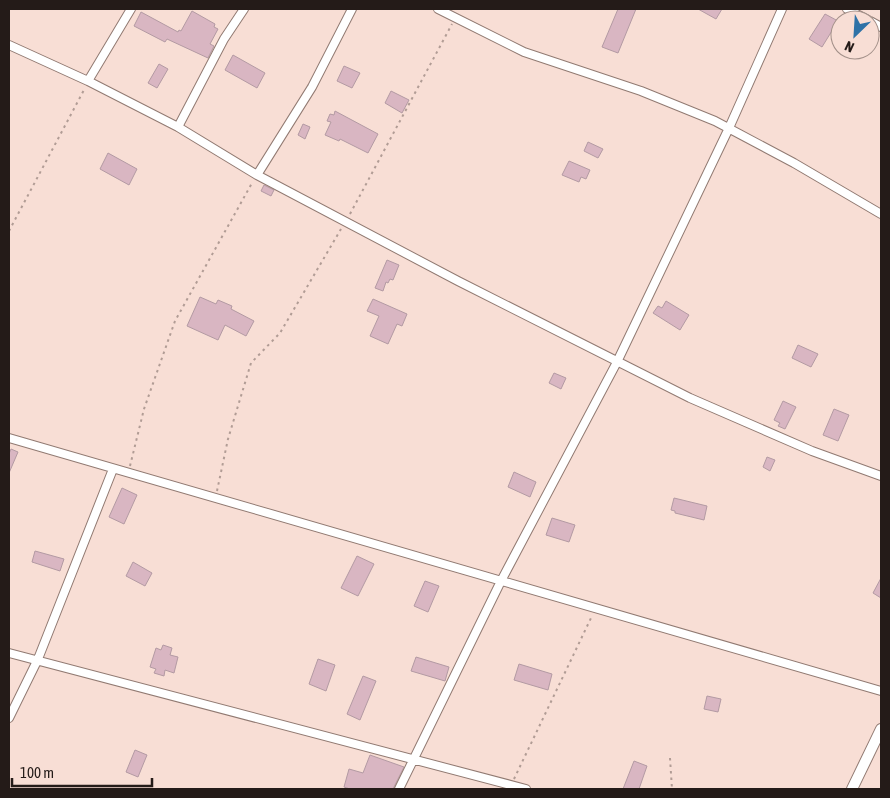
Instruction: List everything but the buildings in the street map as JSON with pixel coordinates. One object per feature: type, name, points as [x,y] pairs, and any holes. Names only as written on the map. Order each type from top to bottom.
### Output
[{"type":"street","points":[[88,81],[131,9]]},
{"type":"street","points":[[178,127],[224,39],[244,9]]},
{"type":"street","points":[[257,175],[312,87],[352,9]]},
{"type":"street","points":[[438,9],[524,52],[641,91],[715,121],[794,163],[881,214]]},
{"type":"street","points":[[399,789],[501,581],[617,362],[729,128],[782,9]]},
{"type":"street","points":[[9,45],[88,81],[178,127],[257,175],[458,282],[617,362],[690,398],[795,444],[881,476]]},
{"type":"street","points":[[9,438],[881,691]]},
{"type":"street","points":[[9,718],[38,659],[113,469]]},
{"type":"street","points":[[9,652],[526,789]]},
{"type":"street","points":[[852,789],[881,729]]},
{"type":"path","points":[[216,498],[228,439],[252,363],[280,333],[346,222],[456,18]]},
{"type":"path","points":[[9,231],[88,81]]},
{"type":"path","points":[[128,473],[144,409],[174,321],[257,175]]},
{"type":"path","points":[[510,785],[596,608]]},
{"type":"path","points":[[670,758],[672,789]]}]
